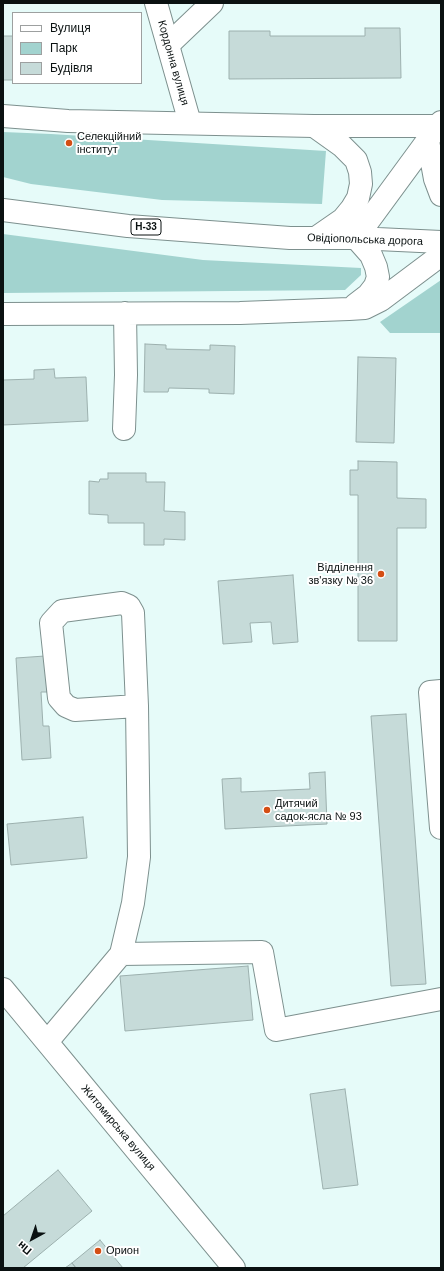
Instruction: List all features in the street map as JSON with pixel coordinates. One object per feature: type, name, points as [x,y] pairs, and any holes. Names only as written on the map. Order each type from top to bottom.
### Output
[{"type":"street","name":"Кордонна вулиця","points":[[156,3],[190,123]]},
{"type":"street","points":[[168,45],[212,3]]},
{"type":"street","points":[[3,116],[68,121],[436,129]]},
{"type":"street","points":[[314,126],[342,146],[356,160],[360,172],[361,184],[358,198],[352,208],[343,218],[317,237]]},
{"type":"street","points":[[436,129],[435,180],[441,195]]},
{"type":"street","points":[[349,309],[368,295],[375,286],[378,277],[376,267],[370,255],[356,238],[436,129]]},
{"type":"street","name":"Овідіопольська дорога","points":[[3,210],[128,226],[290,238],[356,238],[441,242]]},
{"type":"street","points":[[3,314],[240,313],[365,308],[381,300],[441,255]]},
{"type":"street","points":[[124,429],[126,375],[125,314]]},
{"type":"street","points":[[47,1042],[120,954],[133,903],[139,857],[137,706],[133,613],[129,606],[122,603],[62,611],[51,623],[59,698],[66,706],[75,710],[137,706]]},
{"type":"street","points":[[441,691],[430,692],[441,828]]},
{"type":"street","points":[[120,954],[262,952],[276,1030],[441,999]]},
{"type":"street","name":"Житомирська вулиця","points":[[3,989],[234,1268]]},
{"type":"green space","points":[[3,132],[326,151],[322,204],[162,200],[31,184],[3,177]]},
{"type":"green space","points":[[3,234],[203,260],[361,268],[361,275],[345,290],[3,293]]},
{"type":"green space","points":[[441,280],[441,333],[390,333],[380,322]]},
{"type":"building","points":[[365,28],[400,28],[401,78],[229,79],[229,31],[270,31],[270,36],[365,36]]},
{"type":"building","points":[[3,36],[12,36],[12,80],[3,80]]},
{"type":"building","points":[[145,344],[166,345],[166,349],[210,350],[210,345],[235,346],[234,394],[209,393],[209,389],[169,388],[168,392],[144,392]]},
{"type":"building","points":[[358,357],[396,358],[394,443],[356,442]]},
{"type":"building","points":[[54,369],[55,378],[86,377],[88,421],[3,425],[3,380],[34,379],[34,370]]},
{"type":"building","points":[[358,461],[397,462],[397,498],[426,499],[426,528],[397,528],[397,641],[358,641],[358,495],[350,495],[350,470],[358,470]]},
{"type":"building","points":[[108,473],[146,473],[146,482],[165,482],[164,511],[185,512],[185,540],[164,539],[164,545],[144,545],[144,523],[108,523],[108,515],[89,514],[89,481],[99,482],[100,479],[108,479]]},
{"type":"building","points":[[293,575],[298,642],[273,644],[271,622],[250,623],[252,642],[223,644],[218,581]]},
{"type":"building","points":[[45,656],[47,692],[41,692],[43,726],[49,726],[51,758],[22,760],[16,658]]},
{"type":"building","points":[[406,714],[426,984],[391,986],[371,716]]},
{"type":"building","points":[[325,772],[327,824],[225,829],[222,779],[241,778],[241,792],[310,789],[309,773]]},
{"type":"building","points":[[83,817],[87,858],[11,865],[7,824]]},
{"type":"building","points":[[248,966],[253,1020],[125,1031],[120,976]]},
{"type":"building","points":[[345,1089],[358,1185],[323,1189],[310,1094]]},
{"type":"building","points":[[58,1170],[92,1211],[23,1268],[3,1268],[3,1216]]},
{"type":"building","name":"Орион","points":[[100,1240],[123,1268],[76,1268],[72,1263]]},
{"type":"building","points":[[72,1263],[76,1268],[65,1268]]},
{"type":"place","name":"Селекційний інститут","points":[[69,143]]},
{"type":"place","name":"Відділення зв'язку № 36","points":[[381,574]]},
{"type":"place","name":"Дитячий садок-ясла № 93","points":[[267,810]]},
{"type":"place","name":"Орион","points":[[98,1251]]}]
